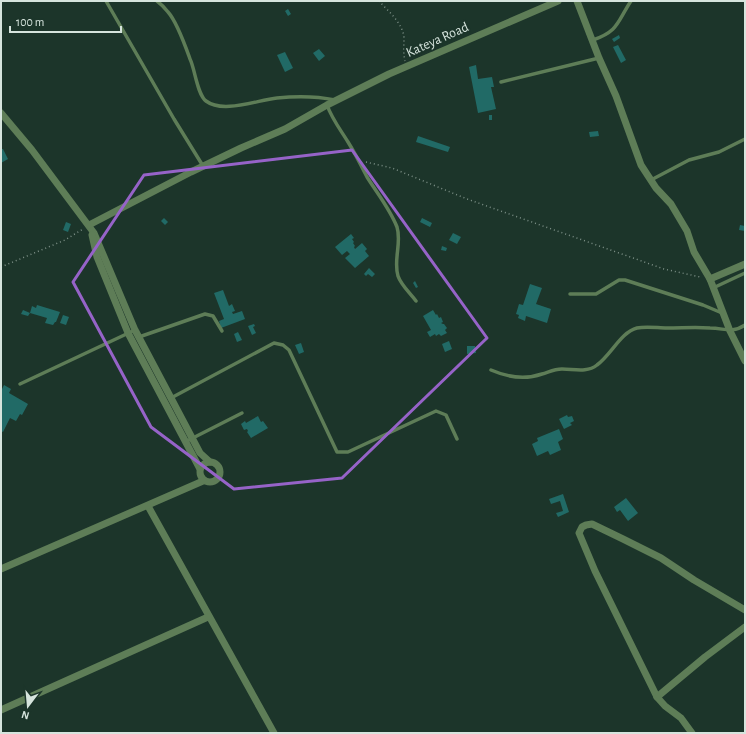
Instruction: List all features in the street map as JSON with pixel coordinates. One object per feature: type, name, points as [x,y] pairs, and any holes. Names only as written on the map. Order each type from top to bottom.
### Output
[{"type":"street","name":"Kateya Road","points":[[89,225],[203,166],[285,129],[336,100],[407,67],[558,1]]},
{"type":"street","points":[[577,1],[598,58],[616,96],[641,165],[650,180],[680,217],[698,260],[710,279],[730,331],[745,361]]},
{"type":"street","points":[[1,113],[32,150],[94,233],[132,331],[139,337],[171,398],[189,440],[203,481]]},
{"type":"street","points":[[1,569],[203,481],[212,483],[219,477],[220,474],[219,468],[200,453],[189,440],[132,331],[97,257],[89,225]]},
{"type":"street","points":[[710,279],[745,264]]},
{"type":"street","points":[[200,469],[202,465],[210,462]]},
{"type":"street","points":[[148,506],[208,617],[274,733]]},
{"type":"street","points":[[692,733],[681,718],[665,706],[658,697],[595,571],[579,533],[582,527],[592,524],[660,558],[745,610]]},
{"type":"street","points":[[1,710],[208,617]]},
{"type":"street","points":[[658,697],[705,657],[745,627]]},
{"type":"lane","points":[[106,1],[150,79],[203,166]]},
{"type":"lane","points":[[157,1],[168,12],[175,23],[191,60],[200,93],[204,100],[214,106],[245,104],[288,97],[321,97],[336,100]]},
{"type":"lane","points":[[591,40],[604,36],[616,26],[631,1]]},
{"type":"lane","points":[[501,82],[598,58]]},
{"type":"lane","points":[[327,105],[335,124],[359,161],[397,227],[399,238],[397,262],[398,276],[416,301]]},
{"type":"lane","points":[[650,180],[689,160],[719,152],[745,140]]},
{"type":"lane","points":[[714,288],[745,273]]},
{"type":"lane","points":[[570,294],[596,294],[619,280],[625,280],[723,313]]},
{"type":"lane","points":[[139,337],[205,314],[213,316],[222,331]]},
{"type":"lane","points":[[492,370],[512,377],[541,375],[552,370],[577,370],[595,366],[605,359],[627,333],[639,328],[717,328],[730,331],[745,325]]},
{"type":"lane","points":[[20,384],[132,331]]},
{"type":"lane","points":[[171,398],[274,343],[283,345],[289,350],[337,452],[348,452],[436,411],[446,414],[457,439]]},
{"type":"lane","points":[[189,440],[242,413]]},
{"type":"path","points":[[379,1],[402,30],[404,37],[404,57],[407,67]]},
{"type":"path","points":[[359,161],[392,168],[467,199],[664,269],[710,279]]},
{"type":"path","points":[[1,267],[65,240],[89,225]]},
{"type":"highlighted area","points":[[352,150],[487,338],[342,478],[234,489],[151,427],[73,282],[144,175]]},
{"type":"building","points":[[288,9],[291,14],[288,16],[285,11]]},
{"type":"building","points":[[619,35],[620,38],[614,42],[612,39]]},
{"type":"building","points":[[618,45],[626,60],[621,63],[613,47]]},
{"type":"building","points":[[319,49],[325,56],[319,61],[313,53]]},
{"type":"building","points":[[285,52],[293,68],[285,72],[277,55]]},
{"type":"building","points":[[476,65],[478,79],[492,77],[494,87],[491,87],[496,109],[478,113],[469,67]]},
{"type":"building","points":[[489,115],[492,115],[492,120],[489,120]]},
{"type":"building","points":[[598,131],[599,136],[590,137],[589,132]]},
{"type":"building","points":[[418,136],[450,147],[448,152],[416,142]]},
{"type":"building","points":[[1,149],[3,149],[8,159],[1,163]]},
{"type":"building","points":[[164,218],[168,222],[165,225],[161,221]]},
{"type":"building","points":[[422,218],[432,223],[430,227],[420,222]]},
{"type":"building","points":[[66,222],[71,224],[68,232],[63,230]]},
{"type":"building","points":[[740,225],[745,226],[745,231],[739,230]]},
{"type":"building","points":[[453,233],[461,237],[457,244],[449,240]]},
{"type":"building","points":[[351,234],[354,238],[352,239],[355,249],[362,243],[367,249],[365,251],[369,256],[355,268],[345,258],[350,254],[347,251],[342,255],[335,247]]},
{"type":"building","points":[[442,246],[447,248],[446,251],[441,250]]},
{"type":"building","points":[[369,268],[375,274],[372,277],[368,274],[366,276],[364,274]]},
{"type":"building","points":[[415,281],[418,287],[416,288],[413,283]]},
{"type":"building","points":[[530,284],[542,288],[536,304],[551,309],[547,323],[526,316],[525,321],[518,318],[519,315],[516,314],[519,304],[523,305]]},
{"type":"building","points":[[223,290],[229,306],[232,304],[235,311],[232,312],[233,314],[242,311],[245,319],[221,328],[219,321],[224,319],[214,293]]},
{"type":"building","points":[[37,305],[60,312],[56,322],[53,325],[45,323],[47,318],[30,313],[32,306],[36,308]]},
{"type":"building","points":[[23,310],[30,313],[28,316],[21,314]]},
{"type":"building","points":[[433,310],[439,318],[441,317],[443,322],[441,323],[447,328],[445,330],[447,333],[441,336],[439,334],[436,336],[435,334],[430,337],[427,332],[431,330],[423,316]]},
{"type":"building","points":[[63,315],[69,317],[66,325],[60,323]]},
{"type":"building","points":[[254,324],[255,326],[253,327],[256,333],[252,335],[248,326]]},
{"type":"building","points":[[238,332],[242,340],[237,342],[234,334]]},
{"type":"building","points":[[449,341],[452,349],[445,352],[442,344]]},
{"type":"building","points":[[301,343],[304,352],[299,354],[295,345]]},
{"type":"building","points":[[467,346],[475,346],[476,353],[467,354]]},
{"type":"building","points":[[4,385],[11,389],[9,393],[28,404],[22,415],[20,414],[16,421],[10,418],[3,432],[1,431],[1,389]]},
{"type":"building","points":[[567,415],[568,417],[572,416],[574,421],[570,423],[572,425],[564,429],[559,419]]},
{"type":"building","points":[[258,416],[261,422],[263,421],[268,428],[251,438],[247,432],[247,429],[244,430],[241,424],[245,421],[246,423]]},
{"type":"building","points":[[559,429],[563,439],[558,442],[561,450],[550,455],[548,451],[537,456],[532,444],[538,441],[537,438]]},
{"type":"building","points":[[563,494],[569,512],[558,517],[556,513],[563,511],[560,501],[551,504],[549,499]]},
{"type":"building","points":[[626,498],[638,513],[628,521],[620,510],[617,512],[614,507]]}]
